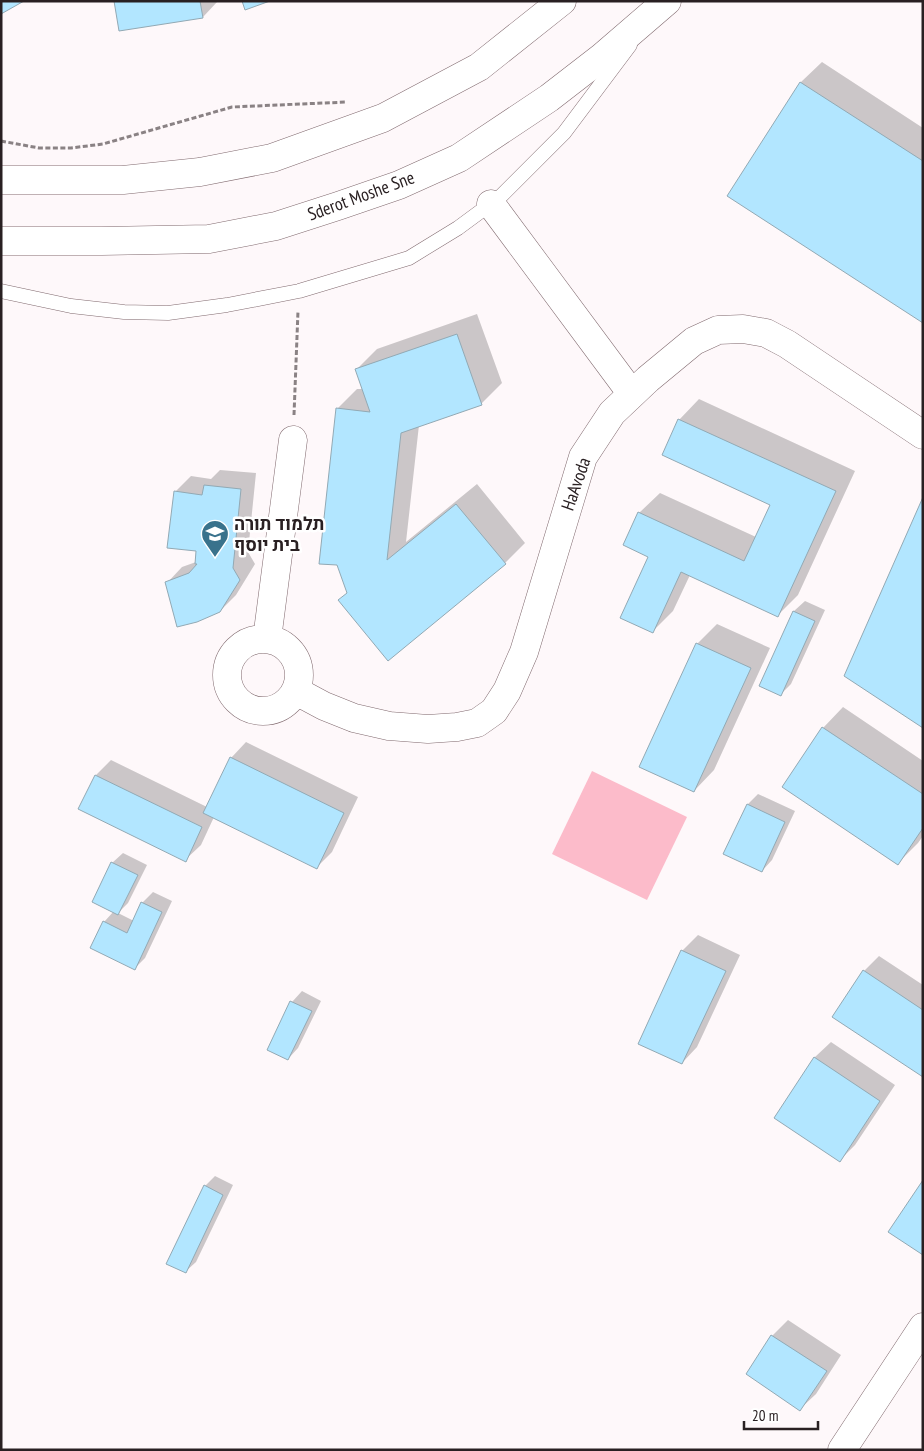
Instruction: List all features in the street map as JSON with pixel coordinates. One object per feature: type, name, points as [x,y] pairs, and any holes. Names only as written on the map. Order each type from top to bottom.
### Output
[{"type":"street","points":[[1,180],[123,180],[200,172],[272,158],[383,118],[480,67],[562,1]]},
{"type":"street","name":"Sderot Moshe Sne","points":[[1,241],[209,239],[276,226],[399,185],[459,158],[549,98],[602,57],[661,7]]},
{"type":"street","points":[[491,204],[632,394]]},
{"type":"street","name":"HaAvoda","points":[[296,691],[324,706],[354,718],[389,726],[428,729],[457,727],[477,723],[494,711],[507,691],[524,652],[583,457],[612,413],[632,394],[694,341],[718,330],[743,329],[766,333],[787,344],[923,435]]},
{"type":"street","points":[[268,639],[293,440]]},
{"type":"street","points":[[255,639],[268,639],[283,645],[295,657],[299,668],[299,680],[296,691],[289,701],[279,708],[267,711],[255,710],[244,706],[235,698],[229,687],[227,675],[229,663],[235,652],[244,644],[255,639]]},
{"type":"street","points":[[842,1450],[923,1327]]},
{"type":"lane","points":[[1,291],[71,306],[124,312],[168,313],[299,291],[409,258],[458,228],[500,197],[564,134],[661,7]]},
{"type":"path","points":[[1,140],[39,148],[103,144],[232,107],[349,102]]},
{"type":"path","points":[[293,440],[299,291]]},
{"type":"shaded area","points":[[592,771],[687,817],[647,900],[552,854]]},
{"type":"building","points":[[1,1],[24,1],[1,14]]},
{"type":"building","points":[[114,1],[200,1],[203,18],[119,31]]},
{"type":"building","points":[[242,1],[270,1],[245,10]]},
{"type":"building","points":[[800,82],[923,161],[923,323],[727,196]]},
{"type":"building","points":[[457,334],[482,405],[401,433],[387,560],[456,504],[506,564],[388,661],[338,600],[347,593],[337,565],[319,564],[336,408],[370,412],[355,369]]},
{"type":"building","points":[[678,419],[836,491],[778,617],[681,572],[653,633],[620,618],[648,557],[623,545],[638,512],[744,561],[770,505],[662,455]]},
{"type":"building","name":"תלמוד תורה בית יוסף","points":[[204,485],[241,489],[233,568],[240,580],[220,612],[197,622],[177,627],[165,582],[189,573],[197,564],[195,564],[196,551],[167,548],[174,491],[202,495]]},
{"type":"building","points":[[923,497],[923,728],[844,676]]},
{"type":"building","points":[[793,611],[815,621],[781,696],[759,686]]},
{"type":"building","points":[[696,643],[751,668],[694,792],[639,767]]},
{"type":"building","points":[[822,727],[923,794],[923,828],[898,865],[782,787]]},
{"type":"building","points":[[230,757],[344,813],[317,869],[203,813]]},
{"type":"building","points":[[95,775],[202,827],[186,862],[78,809]]},
{"type":"building","points":[[747,804],[785,822],[762,872],[723,854]]},
{"type":"building","points":[[111,862],[138,875],[118,915],[92,902]]},
{"type":"building","points":[[141,902],[162,912],[135,970],[90,948],[103,921],[127,933]]},
{"type":"building","points":[[681,950],[726,971],[682,1064],[638,1044]]},
{"type":"building","points":[[863,970],[923,1010],[923,1077],[832,1017]]},
{"type":"building","points":[[290,1001],[312,1011],[288,1060],[267,1050]]},
{"type":"building","points":[[814,1057],[880,1101],[840,1162],[774,1118]]},
{"type":"building","points":[[923,1180],[923,1255],[888,1232]]},
{"type":"building","points":[[204,1185],[223,1195],[186,1273],[166,1264]]},
{"type":"building","points":[[771,1335],[827,1371],[800,1411],[746,1374]]},
{"type":"place","name":"תלמוד תורה בית יוסף","points":[[215,558]]}]
